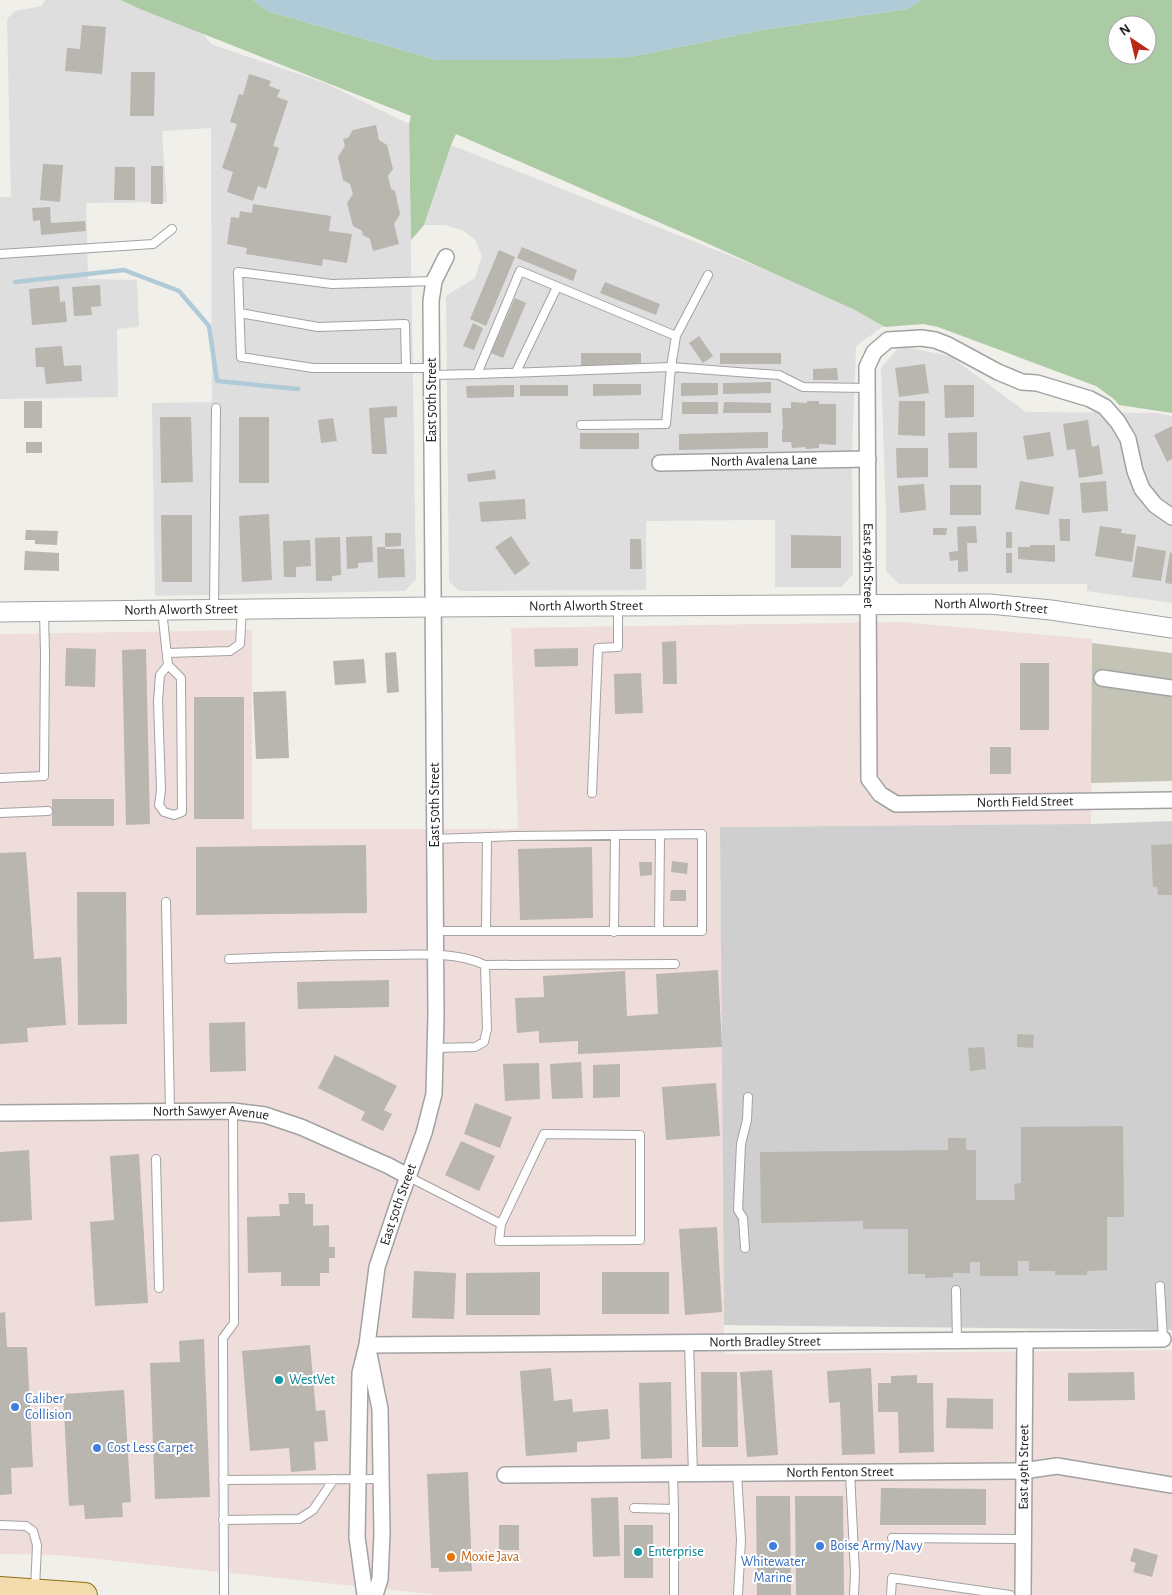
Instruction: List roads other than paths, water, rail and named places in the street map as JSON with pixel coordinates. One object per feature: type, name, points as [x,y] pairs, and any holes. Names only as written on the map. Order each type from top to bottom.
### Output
[{"type":"main road","points":[[0,1589],[85,1595]]},
{"type":"street","name":"East 50th Street","points":[[365,1595],[356,1537],[360,1373],[367,1345],[377,1267],[424,1133],[434,1094],[436,931],[431,302],[434,281],[446,257]]},
{"type":"street","name":"East 49th Street","points":[[880,794],[868,779],[867,367],[874,352],[888,340],[921,338],[935,340],[1022,382],[1037,383],[1090,398],[1105,407],[1118,422],[1128,438],[1135,471],[1142,489],[1154,505],[1172,516]]},
{"type":"street","name":"North Avalena Lane","points":[[660,463],[868,459]]},
{"type":"street","name":"North Alworth Street","points":[[0,612],[989,604],[1051,610],[1172,628]]},
{"type":"street","points":[[1102,678],[1172,688]]},
{"type":"street","name":"North Field Street","points":[[880,794],[896,804],[1172,800]]},
{"type":"street","name":"North Sawyer Avenue","points":[[0,1113],[233,1111],[265,1115],[300,1126],[389,1166],[408,1177]]},
{"type":"street","name":"North Bradley Street","points":[[367,1345],[1163,1339]]},
{"type":"street","name":"East 49th Street","points":[[1023,1595],[1025,1340]]},
{"type":"street","name":"East 50th Street","points":[[367,1345],[380,1409],[382,1534],[380,1579],[376,1595]]},
{"type":"street","name":"North Fenton Street","points":[[505,1475],[1023,1471],[1057,1466],[1172,1485]]},
{"type":"lane","points":[[0,254],[153,244],[172,229]]},
{"type":"lane","points":[[477,374],[520,271],[676,336]]},
{"type":"lane","points":[[434,281],[332,284],[238,272],[241,357],[313,368],[406,367],[432,372],[477,374],[671,367],[779,375],[803,387],[867,388]]},
{"type":"lane","points":[[581,425],[666,424],[676,336],[708,275]]},
{"type":"lane","points":[[516,372],[557,287]]},
{"type":"lane","points":[[240,313],[318,327],[405,324],[406,367]]},
{"type":"lane","points":[[214,610],[216,408]]},
{"type":"lane","points":[[592,793],[598,648],[618,647],[618,607]]},
{"type":"lane","points":[[167,653],[230,651],[240,644],[242,609]]},
{"type":"lane","points":[[162,610],[168,664],[181,678],[182,812],[174,816],[164,812],[159,805],[161,790],[158,701],[160,675],[168,664]]},
{"type":"lane","points":[[0,778],[44,776],[44,612]]},
{"type":"lane","points":[[0,812],[48,811]]},
{"type":"lane","points":[[435,839],[702,834],[702,932],[436,931]]},
{"type":"lane","points":[[614,932],[615,835]]},
{"type":"lane","points":[[659,932],[660,835]]},
{"type":"lane","points":[[486,931],[487,837]]},
{"type":"lane","points":[[166,902],[170,1112]]},
{"type":"lane","points":[[229,959],[436,954],[473,960],[485,965],[675,964]]},
{"type":"lane","points":[[434,1048],[475,1047],[484,1042],[487,1029],[485,965]]},
{"type":"lane","points":[[745,1248],[743,1218],[738,1210],[741,1144],[747,1120],[748,1096]]},
{"type":"lane","points":[[224,1595],[223,1338],[234,1323],[233,1111]]},
{"type":"lane","points":[[544,1134],[640,1135],[640,1240],[499,1242],[501,1224],[544,1134]]},
{"type":"lane","points":[[156,1159],[159,1288]]},
{"type":"lane","points":[[408,1177],[501,1224]]},
{"type":"lane","points":[[1160,1286],[1163,1339]]},
{"type":"lane","points":[[956,1290],[957,1341]]},
{"type":"lane","points":[[689,1343],[693,1474]]},
{"type":"lane","points":[[850,1472],[855,1573],[854,1595]]},
{"type":"lane","points":[[737,1473],[741,1540],[738,1595]]},
{"type":"lane","points":[[673,1474],[674,1595]]},
{"type":"lane","points":[[223,1520],[299,1520],[313,1510],[334,1479]]},
{"type":"lane","points":[[223,1480],[381,1479]]},
{"type":"lane","points":[[634,1508],[674,1509]]},
{"type":"lane","points":[[0,1525],[26,1526],[33,1532],[37,1545],[35,1591]]},
{"type":"lane","points":[[892,1538],[1024,1538]]},
{"type":"lane","points":[[891,1595],[892,1578],[1010,1595]]},
{"type":"water","points":[[253,0],[922,0],[907,9],[762,30],[630,57],[546,60],[437,60],[267,11]]},
{"type":"waterway","points":[[15,282],[124,270],[179,291],[209,326],[217,381],[298,389]]},
{"type":"place","name":"WestVet","points":[[279,1380]]},
{"type":"place","name":"Caliber Collision","points":[[15,1407]]},
{"type":"place","name":"Cost Less Carpet","points":[[97,1448]]},
{"type":"place","name":"Whitewater Marine","points":[[773,1546]]},
{"type":"place","name":"Boise Army/Navy","points":[[820,1546]]},
{"type":"place","name":"Enterprise","points":[[638,1552]]},
{"type":"place","name":"Moxie Java","points":[[451,1557]]}]
